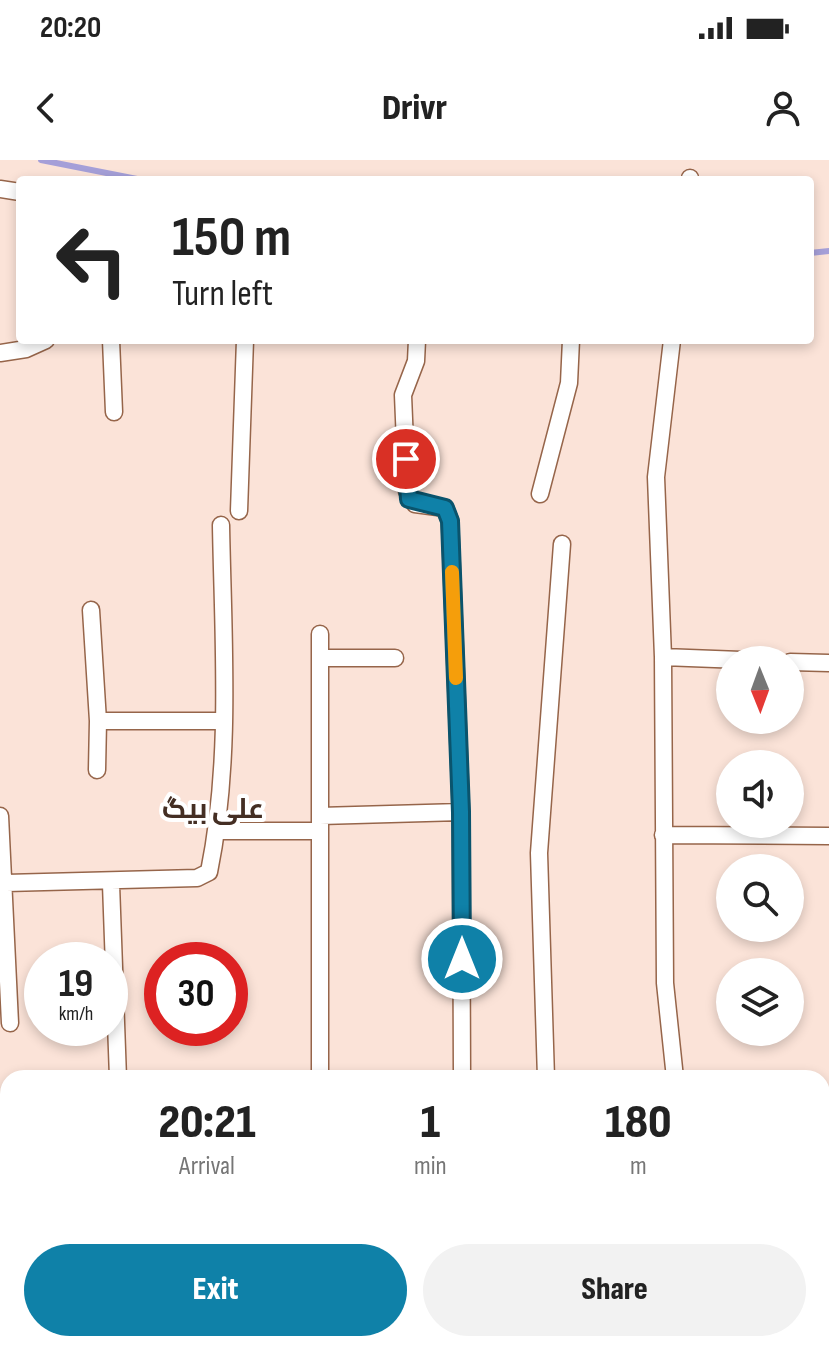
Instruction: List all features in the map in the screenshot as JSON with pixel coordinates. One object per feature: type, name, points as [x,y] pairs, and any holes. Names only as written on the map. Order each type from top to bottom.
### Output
[{"type":"street","points":[[0,353],[37,344]]},
{"type":"street","points":[[111,344],[114,412]]},
{"type":"street","points":[[239,511],[245,344]]},
{"type":"street","points":[[417,344],[416,361],[403,395],[407,491],[415,504],[445,508],[450,521],[461,812],[462,1070]]},
{"type":"street","points":[[540,494],[569,383],[571,344]]},
{"type":"street","points":[[672,344],[656,477],[663,657],[665,983],[674,1070]]},
{"type":"street","points":[[6,883],[197,878],[209,872],[217,831],[224,721],[221,525]]},
{"type":"street","points":[[546,1070],[539,853],[562,544]]},
{"type":"street","points":[[91,610],[98,721],[97,770]]},
{"type":"street","points":[[320,634],[320,1070]]},
{"type":"street","points":[[663,657],[716,659]]},
{"type":"street","points":[[320,658],[395,658]]},
{"type":"street","points":[[804,662],[829,663]]},
{"type":"street","points":[[98,721],[224,721]]},
{"type":"street","points":[[217,831],[461,812]]},
{"type":"street","points":[[0,819],[6,883],[10,1023]]},
{"type":"street","points":[[663,835],[829,836]]},
{"type":"street","points":[[111,884],[118,1070]]},
{"type":"waterway","points":[[41,160],[122,176]]},
{"type":"waterway","points":[[814,253],[829,251]]},
{"type":"slow traffic","points":[[452,572],[456,678]]},
{"type":"district","name":"علی بیگ","points":[[213,809]]},
{"type":"route","points":[[406,459],[409,499],[415,504],[445,508],[450,521],[461,812],[462,959]]}]
